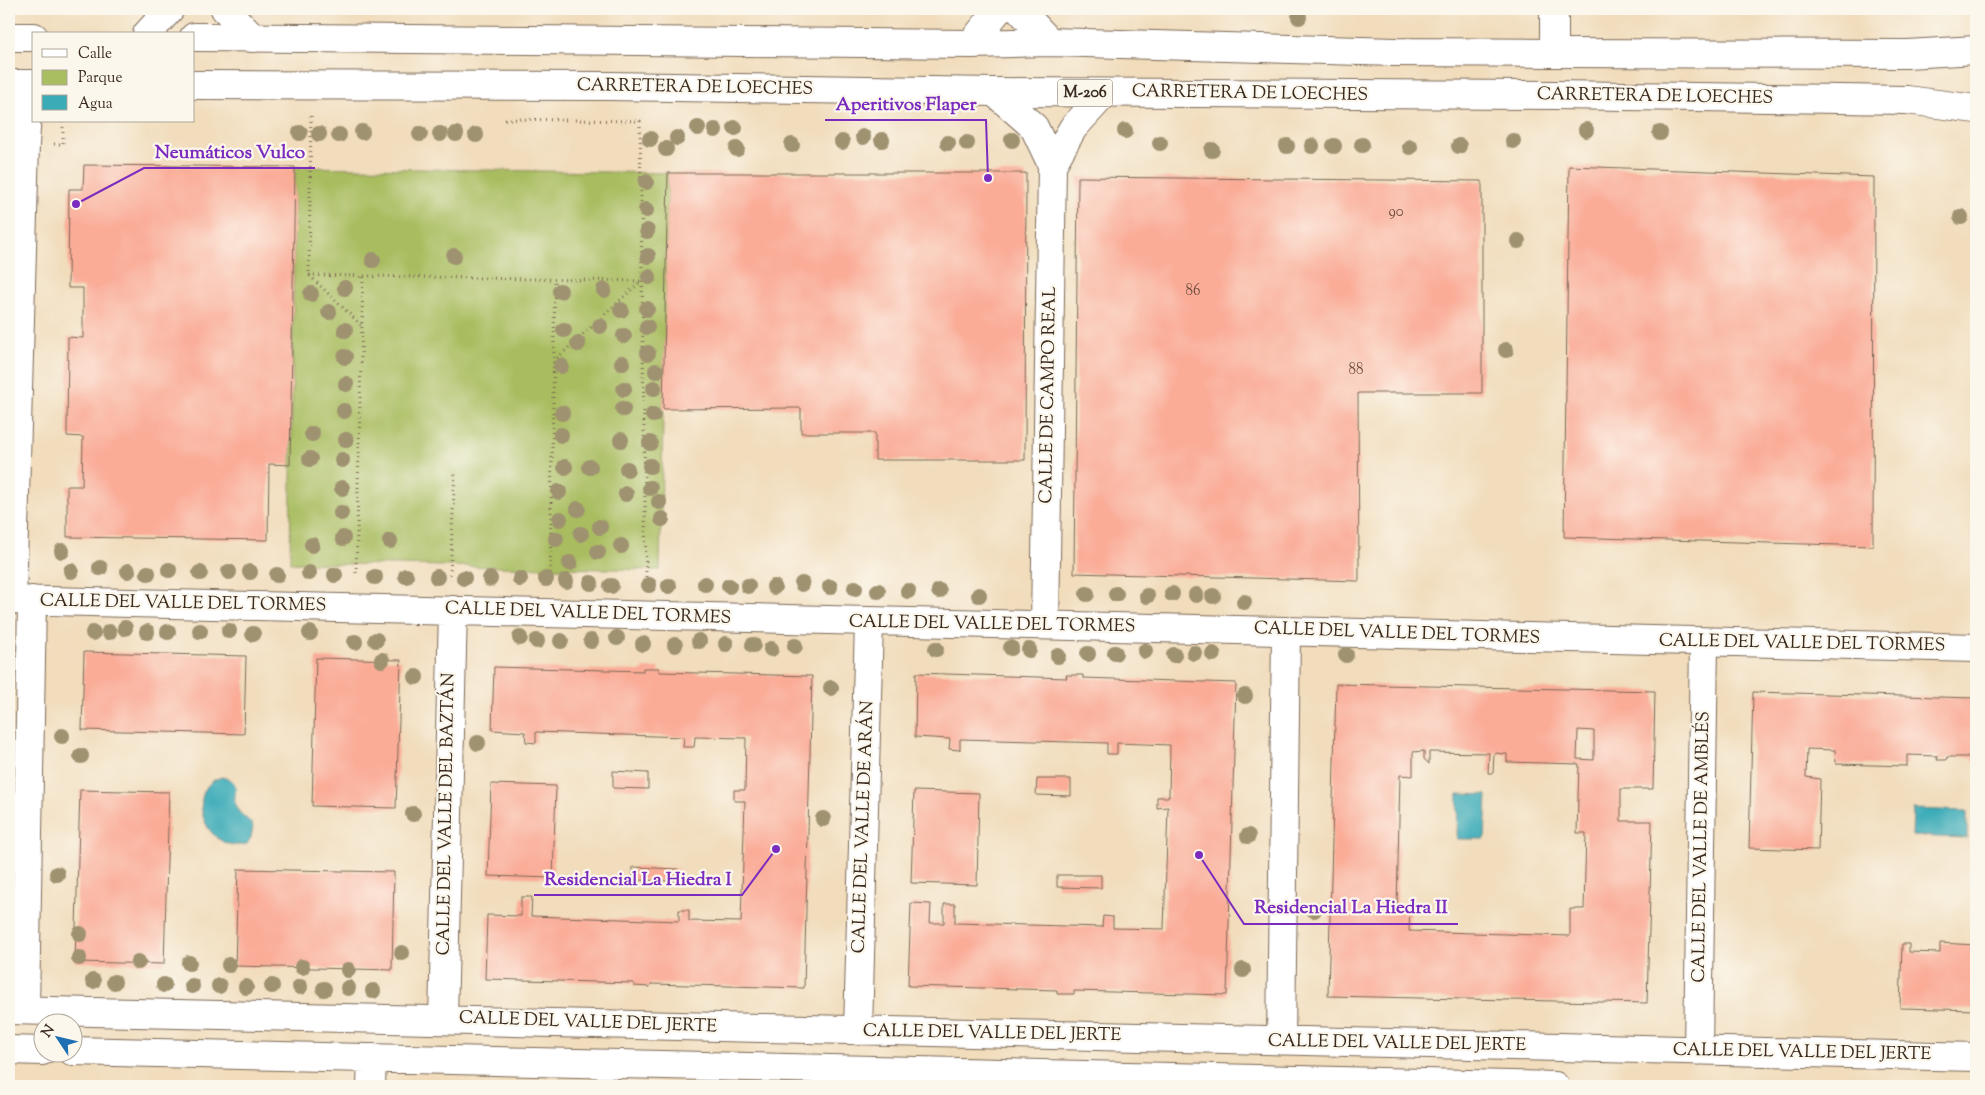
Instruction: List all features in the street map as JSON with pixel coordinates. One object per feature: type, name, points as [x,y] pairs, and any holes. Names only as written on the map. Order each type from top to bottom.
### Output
[{"type":"street","points":[[149,32],[170,9]]},
{"type":"street","points":[[226,9],[252,38]]},
{"type":"street","points":[[971,44],[999,9]]},
{"type":"street","points":[[1019,9],[1050,42]]},
{"type":"street","points":[[1554,9],[1554,53]]},
{"type":"street","points":[[9,37],[32,37]]},
{"type":"street","points":[[195,37],[971,44],[1050,42],[1396,52],[1907,54],[1976,50]]},
{"type":"street","points":[[17,1010],[18,600],[25,144],[24,84]]},
{"type":"street","name":"CARRETERA DE LOECHES","points":[[195,85],[608,86],[994,92],[1908,100],[1976,109]]},
{"type":"street","name":"CALLE DE CAMPO REAL","points":[[994,92],[1034,128],[1052,165],[1045,625]]},
{"type":"street","name":"CALLE DE CAMPO REAL","points":[[1052,165],[1073,128],[1105,93]]},
{"type":"street","name":"CALLE DEL VALLE DEL TORMES","points":[[18,600],[1976,648]]},
{"type":"street","name":"CALLE DEL VALLE DEL BAZTÁN","points":[[443,1019],[452,610]]},
{"type":"street","name":"CALLE DEL VALLE DE ARÁN","points":[[858,1031],[869,622]]},
{"type":"street","points":[[1281,1041],[1286,631]]},
{"type":"street","name":"CALLE DEL VALLE DE AMBLÉS","points":[[1698,1051],[1704,642]]},
{"type":"street","name":"CALLE DEL VALLE DEL JERTE","points":[[17,1010],[1976,1057]]},
{"type":"street","points":[[9,1050],[32,1051]]},
{"type":"street","name":"CALLE DEL VALLE DEL JERTE","points":[[82,1051],[372,1058],[836,1078],[1555,1086]]},
{"type":"street","points":[[371,1086],[372,1058]]},
{"type":"path","points":[[301,116],[321,116]]},
{"type":"path","points":[[311,116],[309,275],[362,326]]},
{"type":"path","points":[[499,119],[640,121],[646,581]]},
{"type":"path","points":[[309,275],[641,281]]},
{"type":"path","points":[[356,573],[363,276]]},
{"type":"path","points":[[550,578],[555,279]]},
{"type":"path","points":[[554,361],[641,281]]},
{"type":"path","points":[[450,575],[455,470]]},
{"type":"green space","points":[[295,167],[668,173],[660,570],[290,563]]},
{"type":"water","points":[[222,777],[233,783],[237,809],[253,826],[251,837],[247,844],[232,845],[219,840],[210,830],[204,818],[201,805],[203,793],[210,783]]},
{"type":"water","points":[[1458,794],[1487,795],[1485,839],[1457,839]]},
{"type":"water","points":[[1913,809],[1967,811],[1967,838],[1912,836]]},
{"type":"building","points":[[84,165],[295,167],[290,465],[269,464],[268,540],[67,537],[67,486],[82,486],[83,437],[67,436],[68,337],[83,338],[83,288],[68,288],[69,189],[83,189]]},
{"type":"building","points":[[1569,166],[1874,177],[1873,546],[1564,537]]},
{"type":"building","points":[[668,173],[1026,173],[1025,460],[875,460],[875,433],[801,433],[801,408],[663,409]]},
{"type":"building","points":[[1078,177],[1482,181],[1482,393],[1358,393],[1359,581],[1074,573]]},
{"type":"building","points":[[84,652],[246,656],[244,734],[82,730]]},
{"type":"building","points":[[316,658],[401,660],[396,808],[312,806]]},
{"type":"building","points":[[494,667],[643,671],[643,668],[659,668],[659,672],[812,676],[804,988],[651,984],[650,987],[634,986],[634,983],[485,979],[487,915],[521,916],[521,897],[532,897],[531,916],[679,921],[679,910],[689,910],[689,921],[741,922],[745,801],[734,801],[734,790],[745,790],[746,738],[695,737],[694,747],[683,747],[684,737],[536,732],[536,743],[526,742],[525,732],[492,730]]},
{"type":"building","points":[[916,673],[1067,678],[1066,675],[1083,675],[1083,678],[1236,683],[1227,995],[1074,991],[1074,994],[1057,994],[1057,990],[908,986],[911,903],[931,904],[930,923],[944,923],[944,904],[955,904],[955,923],[1102,927],[1103,916],[1113,917],[1113,928],[1164,929],[1168,807],[1157,808],[1157,797],[1169,797],[1170,745],[1117,743],[1117,754],[1107,754],[1107,743],[960,739],[960,750],[949,749],[950,739],[915,737]]},
{"type":"building","points":[[1336,684],[1655,691],[1653,789],[1621,789],[1621,821],[1652,821],[1647,1003],[1328,996]],"holes":[[[1578,730],[1594,731],[1594,760],[1577,759]],[[1424,751],[1424,759],[1429,764],[1429,752],[1489,753],[1488,773],[1493,773],[1494,753],[1507,754],[1507,762],[1579,764],[1577,833],[1586,833],[1584,909],[1570,909],[1570,936],[1409,931],[1410,907],[1397,907],[1400,775],[1413,776],[1413,752]]]},
{"type":"building","points":[[1753,692],[1976,698],[1976,761],[1973,761],[1973,757],[1947,757],[1946,760],[1937,760],[1938,756],[1907,755],[1907,766],[1836,764],[1835,750],[1807,749],[1806,777],[1820,779],[1818,850],[1749,848]]},
{"type":"building","points":[[613,771],[648,773],[648,789],[613,788]]},
{"type":"building","points":[[1037,779],[1071,779],[1071,796],[1036,795]]},
{"type":"building","points":[[491,784],[556,786],[553,878],[488,876]]},
{"type":"building","points":[[80,790],[169,792],[164,964],[75,962]]},
{"type":"building","points":[[914,791],[979,793],[977,885],[911,883]]},
{"type":"building","points":[[633,867],[678,869],[677,881],[633,880]]},
{"type":"building","points":[[238,869],[394,872],[392,970],[235,966]]},
{"type":"building","points":[[1057,875],[1101,875],[1101,888],[1057,887]]},
{"type":"building","points":[[1940,943],[1976,945],[1976,1010],[1900,1008],[1902,944],[1909,944],[1909,952],[1940,953]]},
{"type":"place","name":"Aperitivos Flaper","points":[[988,178]]},
{"type":"place","name":"Neumáticos Vulco","points":[[76,204]]},
{"type":"place","name":"Residencial La Hiedra I","points":[[776,849]]},
{"type":"place","name":"Residencial La Hiedra II","points":[[1199,855]]}]
